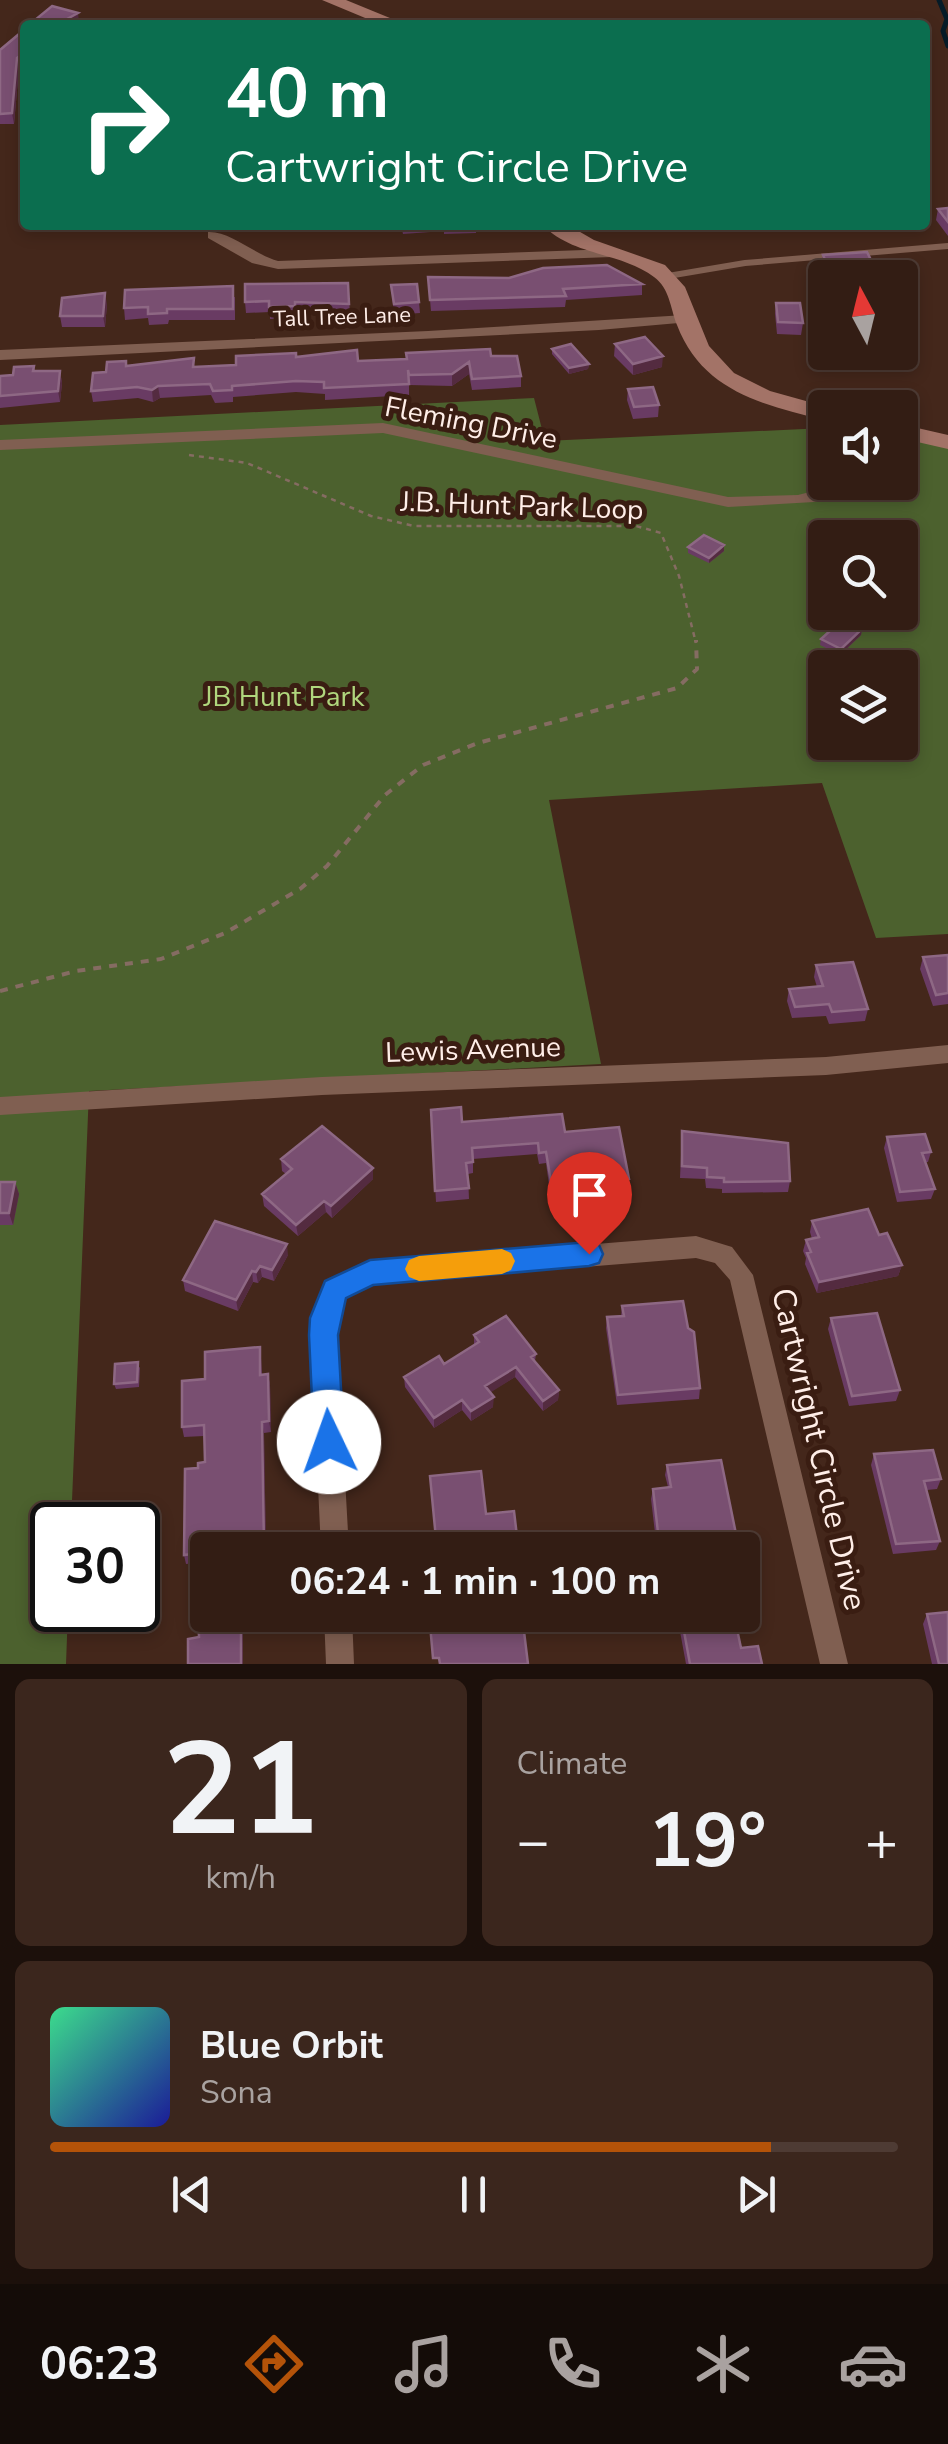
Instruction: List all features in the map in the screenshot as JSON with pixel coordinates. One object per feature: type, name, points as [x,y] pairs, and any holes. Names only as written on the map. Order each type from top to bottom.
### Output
[{"type":"street","points":[[330,0],[384,20]]},
{"type":"street","points":[[563,230],[668,276],[708,363],[729,381],[757,395],[808,408]]},
{"type":"street","points":[[213,235],[258,260],[278,265],[612,253]]},
{"type":"street","name":"Tall Tree Lane","points":[[0,354],[495,335],[685,319]]},
{"type":"street","name":"Fleming Drive","points":[[0,445],[382,428],[728,502],[780,504],[808,499]]},
{"type":"street","points":[[918,439],[948,442]]},
{"type":"street","name":"Lewis Avenue","points":[[0,1106],[322,1086],[826,1066],[948,1054]]},
{"type":"street","name":"Cartwright Circle Drive","points":[[333,1532],[324,1318],[335,1290],[370,1273],[696,1247],[723,1255],[742,1275],[834,1664]]},
{"type":"street","points":[[339,1632],[340,1664]]},
{"type":"lane","points":[[668,276],[745,262],[948,246]]},
{"type":"path","name":"J.B. Hunt Park Loop","points":[[0,990],[76,971],[161,959],[225,933],[300,889],[327,866],[385,794],[424,765],[478,743],[677,688],[689,681],[697,669],[698,653],[684,598],[661,533],[636,526],[414,526],[372,516],[247,463],[186,455]]},
{"type":"green space","name":"JB Hunt Park","points":[[534,398],[545,441],[808,429],[808,500],[918,500],[918,435],[948,442],[948,934],[876,938],[822,783],[549,800],[601,1064],[89,1091],[72,1502],[30,1502],[30,1632],[67,1632],[66,1664],[0,1664],[0,425]]},
{"type":"building","points":[[52,6],[78,13],[65,20],[35,20]]},
{"type":"building","points":[[20,33],[12,113],[0,114],[0,50]]},
{"type":"building","points":[[948,208],[948,222],[938,209]]},
{"type":"building","points":[[867,252],[871,260],[825,260],[823,255]]},
{"type":"building","points":[[607,265],[642,284],[563,289],[566,296],[430,300],[428,277],[509,278],[543,268]]},
{"type":"building","points":[[348,283],[349,304],[295,302],[295,306],[269,307],[269,301],[245,302],[245,284]]},
{"type":"building","points":[[417,284],[419,302],[394,304],[391,285]]},
{"type":"building","points":[[233,286],[233,309],[167,309],[167,313],[148,314],[148,307],[124,308],[125,290]]},
{"type":"building","points":[[105,293],[103,316],[60,316],[62,298]]},
{"type":"building","points":[[776,303],[800,303],[803,323],[778,322]]},
{"type":"building","points":[[645,337],[663,356],[633,364],[615,344]]},
{"type":"building","points":[[571,344],[589,364],[569,368],[552,349]]},
{"type":"building","points":[[490,349],[491,356],[517,356],[521,376],[472,379],[469,362],[452,374],[409,375],[408,370],[409,384],[324,388],[324,382],[296,381],[213,391],[210,384],[91,391],[93,373],[106,372],[107,362],[126,361],[126,366],[194,358],[193,367],[236,365],[236,356],[296,353],[296,357],[357,350],[358,361],[407,359],[406,353]]},
{"type":"building","points":[[34,366],[33,371],[60,371],[58,391],[0,396],[0,376],[13,375],[14,367]]},
{"type":"building","points":[[653,387],[659,405],[634,407],[628,389]]},
{"type":"building","points":[[704,535],[724,545],[709,558],[688,547]]},
{"type":"building","points":[[831,630],[861,630],[841,649],[821,639]]},
{"type":"building","points":[[948,955],[948,993],[936,995],[923,957]]},
{"type":"building","points":[[853,962],[868,1009],[832,1012],[829,1004],[795,1007],[789,989],[823,986],[816,965]]},
{"type":"building","points":[[461,1107],[462,1122],[562,1114],[565,1132],[619,1127],[629,1179],[552,1188],[546,1152],[539,1153],[538,1143],[472,1148],[473,1162],[466,1163],[469,1188],[435,1191],[431,1110]]},
{"type":"building","points":[[322,1126],[373,1168],[331,1206],[324,1201],[296,1225],[262,1194],[292,1169],[281,1159]]},
{"type":"building","points":[[682,1131],[788,1143],[790,1181],[724,1182],[724,1178],[707,1177],[707,1168],[682,1166]]},
{"type":"building","points":[[925,1134],[931,1152],[922,1153],[935,1189],[900,1192],[887,1137]]},
{"type":"building","points":[[0,1182],[15,1182],[9,1213],[0,1213]]},
{"type":"building","points":[[868,1209],[879,1235],[887,1233],[902,1265],[819,1282],[807,1253],[811,1252],[806,1240],[819,1237],[812,1221]]},
{"type":"building","points":[[215,1221],[287,1244],[272,1270],[260,1266],[252,1271],[236,1300],[183,1280]]},
{"type":"building","points":[[683,1301],[688,1328],[694,1332],[700,1388],[618,1395],[607,1317],[624,1316],[622,1306]]},
{"type":"building","points":[[877,1313],[900,1390],[852,1396],[831,1318]]},
{"type":"building","points":[[506,1316],[536,1354],[531,1357],[559,1390],[543,1401],[516,1367],[485,1386],[494,1397],[471,1411],[462,1400],[434,1418],[404,1377],[439,1356],[444,1364],[479,1342],[474,1335]]},
{"type":"building","points":[[260,1347],[260,1375],[268,1374],[269,1421],[262,1422],[264,1532],[190,1532],[190,1554],[184,1555],[185,1469],[198,1468],[198,1463],[205,1462],[204,1425],[182,1427],[182,1381],[205,1379],[205,1352]]},
{"type":"building","points":[[138,1362],[137,1382],[114,1384],[115,1364]]},
{"type":"building","points":[[933,1450],[941,1479],[924,1481],[940,1541],[896,1544],[874,1454]]},
{"type":"building","points":[[721,1460],[736,1532],[658,1532],[653,1489],[671,1487],[667,1465]]},
{"type":"building","points":[[481,1471],[486,1514],[514,1511],[516,1532],[435,1532],[430,1476]]},
{"type":"building","points":[[948,1612],[948,1664],[939,1664],[927,1614]]},
{"type":"building","points":[[199,1632],[241,1632],[241,1664],[188,1664],[188,1639],[199,1637]]},
{"type":"building","points":[[431,1632],[524,1632],[528,1664],[440,1664],[439,1658],[433,1658]]},
{"type":"building","points":[[684,1632],[738,1632],[741,1648],[758,1646],[762,1664],[690,1664]]},
{"type":"waterway","points":[[939,0],[947,19],[943,31],[948,46]]},
{"type":"slow traffic","points":[[419,1269],[502,1261]]},
{"type":"route","points":[[329,1442],[324,1318],[335,1290],[370,1273],[589,1254]]}]
